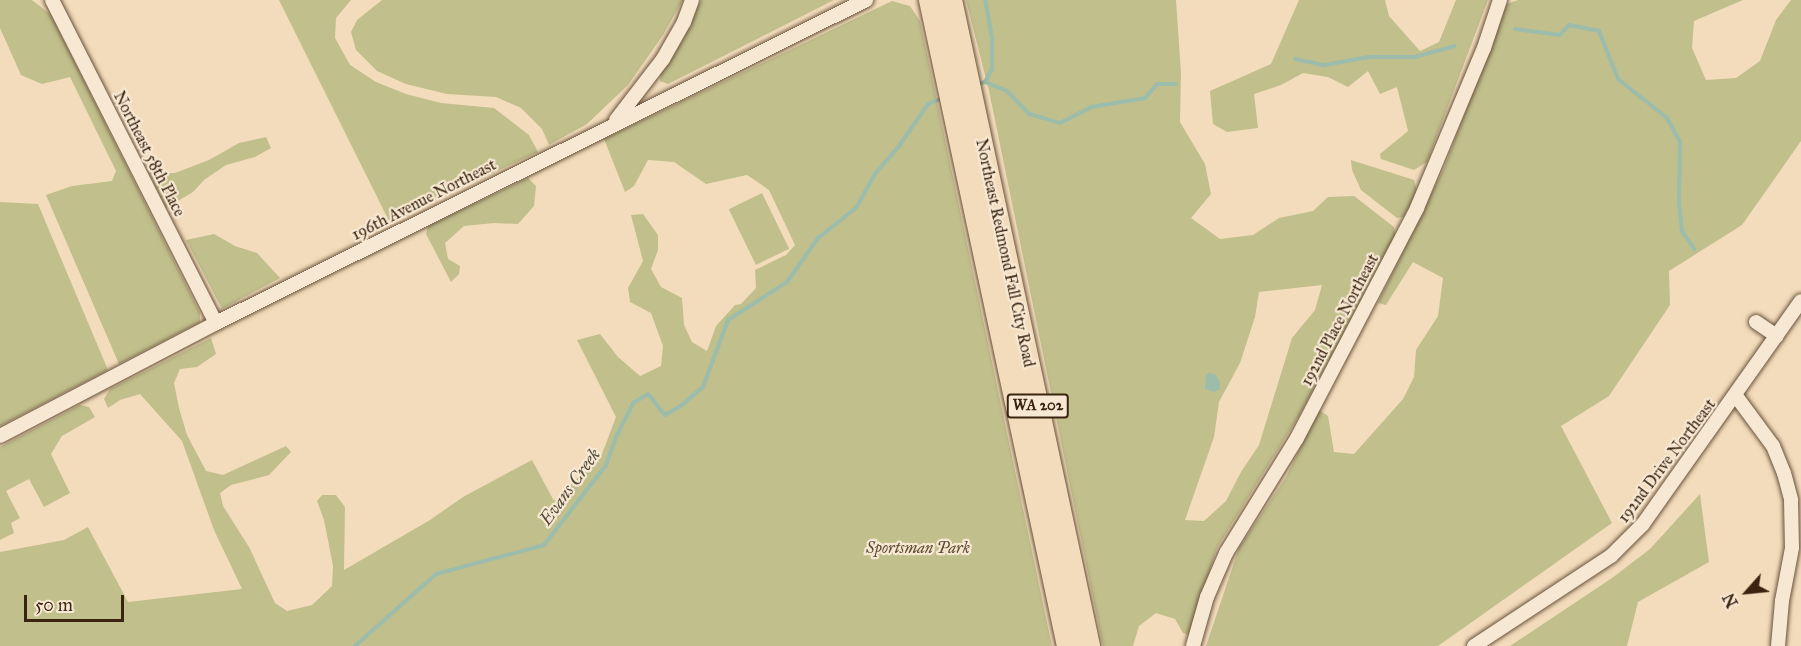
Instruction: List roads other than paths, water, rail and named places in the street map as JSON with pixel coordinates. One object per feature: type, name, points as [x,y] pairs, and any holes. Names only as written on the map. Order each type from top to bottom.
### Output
[{"type":"main road","name":"Northeast Redmond Fall City Road","points":[[930,0],[954,61]]},
{"type":"main road","name":"Northeast Redmond Fall City Road","points":[[949,2],[954,61],[963,103],[1089,646]]},
{"type":"main road","name":"Northeast Redmond Fall City Road","points":[[963,103],[1068,646]]},
{"type":"street","name":"Northeast 58th Place","points":[[52,0],[216,323]]},
{"type":"street","points":[[612,124],[663,59],[684,22],[692,0]]},
{"type":"street","name":"196th Avenue Northeast","points":[[0,435],[216,323],[612,124],[866,0]]},
{"type":"street","name":"192nd Place Northeast","points":[[1193,646],[1207,597],[1226,553],[1297,438],[1417,208],[1484,48],[1500,0]]},
{"type":"street","name":"192nd Drive Northeast","points":[[1474,646],[1611,556],[1643,524],[1736,396],[1801,301]]},
{"type":"street","points":[[1756,322],[1777,336]]},
{"type":"street","points":[[1736,396],[1773,446],[1784,473],[1791,500],[1792,548],[1782,601],[1778,646]]},
{"type":"waterway","name":"Evans Creek","points":[[978,84],[985,82],[992,69],[992,38],[985,0]]},
{"type":"waterway","points":[[1515,29],[1560,35],[1569,25],[1599,31],[1618,79],[1667,118],[1680,141],[1679,203],[1682,231],[1694,249]]},
{"type":"waterway","points":[[1295,59],[1324,65],[1369,57],[1415,57],[1455,46]]},
{"type":"waterway","points":[[985,82],[1007,91],[1029,114],[1060,123],[1091,107],[1145,98],[1157,84],[1176,84]]},
{"type":"waterway","name":"Evans Creek","points":[[355,646],[436,574],[544,545],[606,465],[617,435],[633,403],[648,394],[665,415],[682,405],[703,387],[728,320],[787,282],[818,238],[856,208],[874,175],[899,146],[928,104],[943,98]]},
{"type":"park label","name":"Sportsman Park","points":[[918,548]]}]
